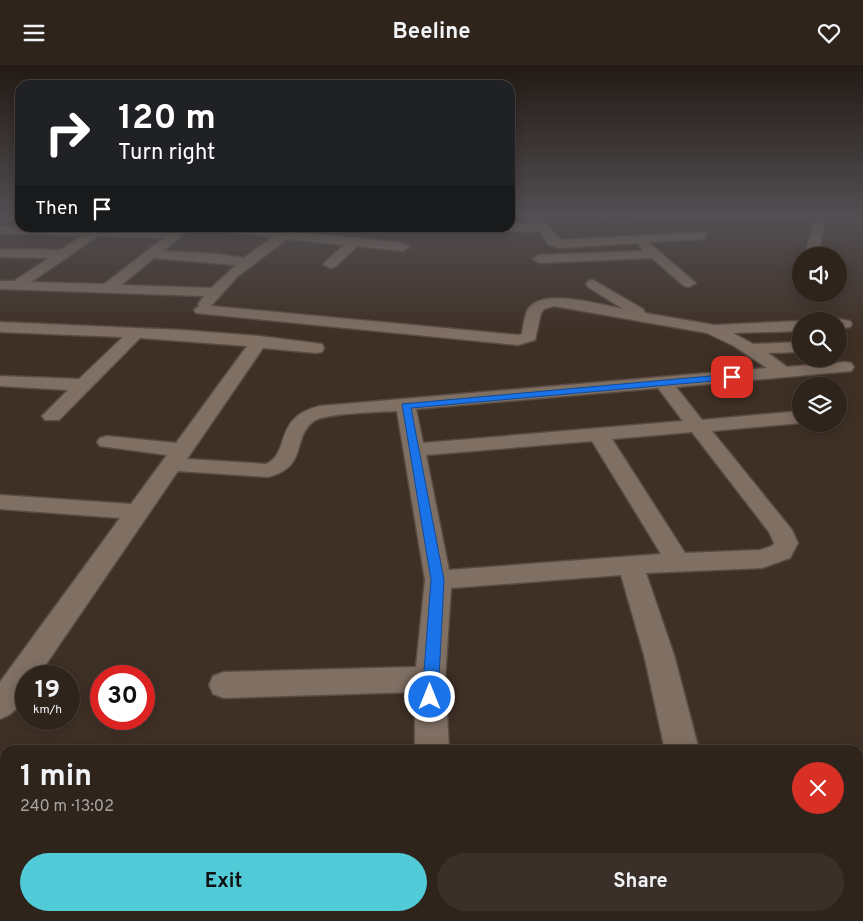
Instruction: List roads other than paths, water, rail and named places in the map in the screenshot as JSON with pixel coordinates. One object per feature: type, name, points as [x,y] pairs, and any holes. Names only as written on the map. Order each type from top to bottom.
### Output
[{"type":"street","points":[[0,296],[63,255]]},
{"type":"street","points":[[109,287],[149,255]]},
{"type":"street","points":[[166,255],[218,258],[247,263]]},
{"type":"street","points":[[182,335],[214,292],[258,255]]},
{"type":"street","points":[[330,264],[340,255]]},
{"type":"street","points":[[539,259],[632,255]]},
{"type":"street","points":[[655,255],[689,283]]},
{"type":"street","points":[[593,284],[650,319]]},
{"type":"street","points":[[0,285],[109,287],[214,292]]},
{"type":"street","points":[[201,310],[518,340],[529,337],[534,313],[539,306],[545,303],[563,303],[711,329],[792,326]]},
{"type":"street","points":[[0,327],[182,335],[316,347]]},
{"type":"street","points":[[711,329],[732,337],[783,372]]},
{"type":"street","points":[[52,416],[136,333]]},
{"type":"street","points":[[0,706],[259,341]]},
{"type":"street","points":[[751,349],[792,347]]},
{"type":"street","points":[[108,442],[178,457],[268,471],[284,463],[302,421],[309,416],[328,411],[406,406],[845,367]]},
{"type":"street","points":[[0,381],[82,385]]},
{"type":"street","points":[[438,580],[678,562],[762,559],[781,552],[786,543],[780,529],[662,383]]},
{"type":"street","points":[[406,406],[416,450],[438,580],[430,679],[432,745]]},
{"type":"street","points":[[416,450],[792,418]]},
{"type":"street","points":[[599,435],[678,562]]},
{"type":"street","points":[[0,502],[139,512]]},
{"type":"street","points":[[631,566],[659,655],[681,745]]},
{"type":"street","points":[[224,685],[430,679]]}]
